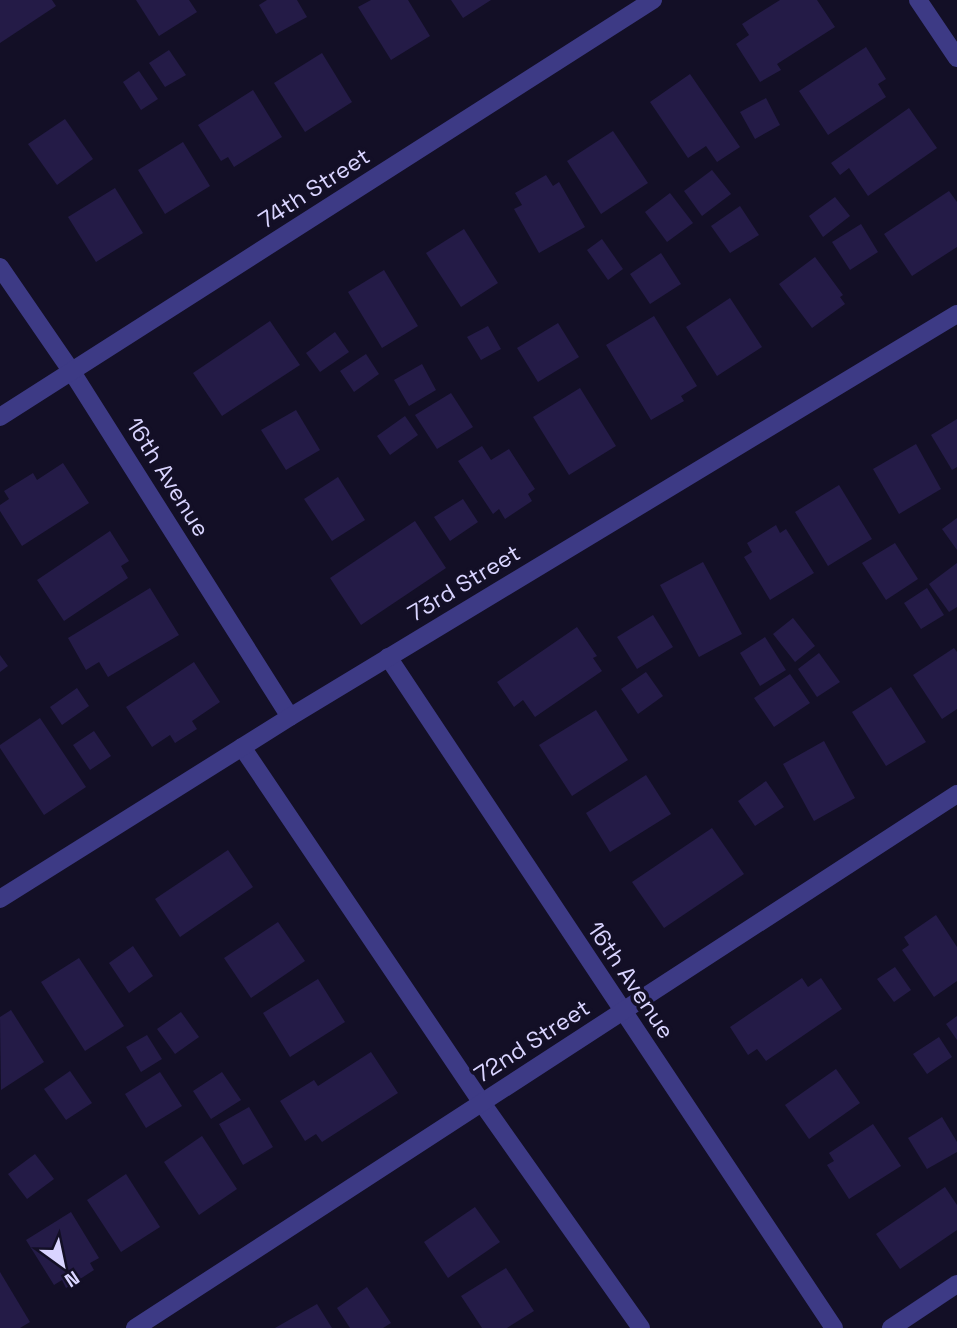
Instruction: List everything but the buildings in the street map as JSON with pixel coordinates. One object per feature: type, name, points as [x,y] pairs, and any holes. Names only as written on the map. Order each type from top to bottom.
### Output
[{"type":"street","name":"74th Street","points":[[0,417],[653,0]]},
{"type":"street","points":[[918,0],[957,58]]},
{"type":"street","name":"16th Avenue","points":[[0,267],[72,372],[290,717]]},
{"type":"street","name":"73rd Street","points":[[0,899],[388,657],[957,314]]},
{"type":"street","name":"16th Avenue","points":[[388,657],[834,1328]]},
{"type":"street","points":[[242,747],[482,1103],[641,1328]]},
{"type":"street","name":"72nd Street","points":[[135,1328],[957,794]]},
{"type":"street","points":[[891,1328],[957,1284]]}]
